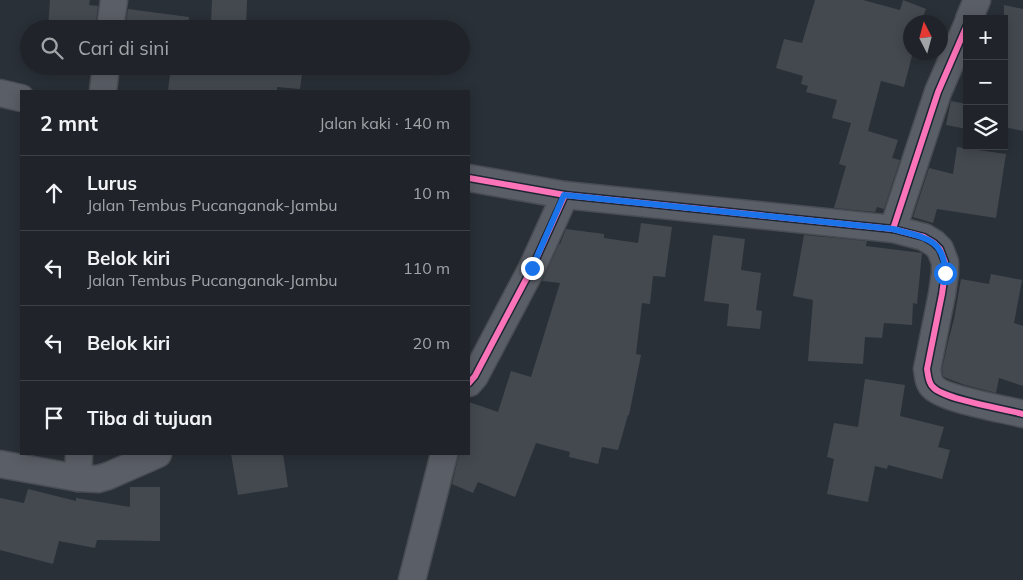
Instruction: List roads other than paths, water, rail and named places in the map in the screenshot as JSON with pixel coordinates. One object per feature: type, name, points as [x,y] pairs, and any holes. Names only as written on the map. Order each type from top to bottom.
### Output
[{"type":"street","points":[[111,20],[114,0]]},
{"type":"street","points":[[971,15],[977,0]]},
{"type":"street","points":[[893,229],[938,92],[963,34]]},
{"type":"street","points":[[104,90],[105,75]]},
{"type":"street","points":[[0,94],[20,98]]},
{"type":"street","points":[[470,178],[564,195],[893,229],[924,237],[940,249],[945,262],[942,294],[927,369],[932,387],[948,396],[1023,414]]},
{"type":"street","points":[[470,383],[532,268],[564,195]]},
{"type":"street","points":[[0,464],[78,466],[98,479],[156,455]]},
{"type":"street","points":[[412,580],[444,455]]}]
